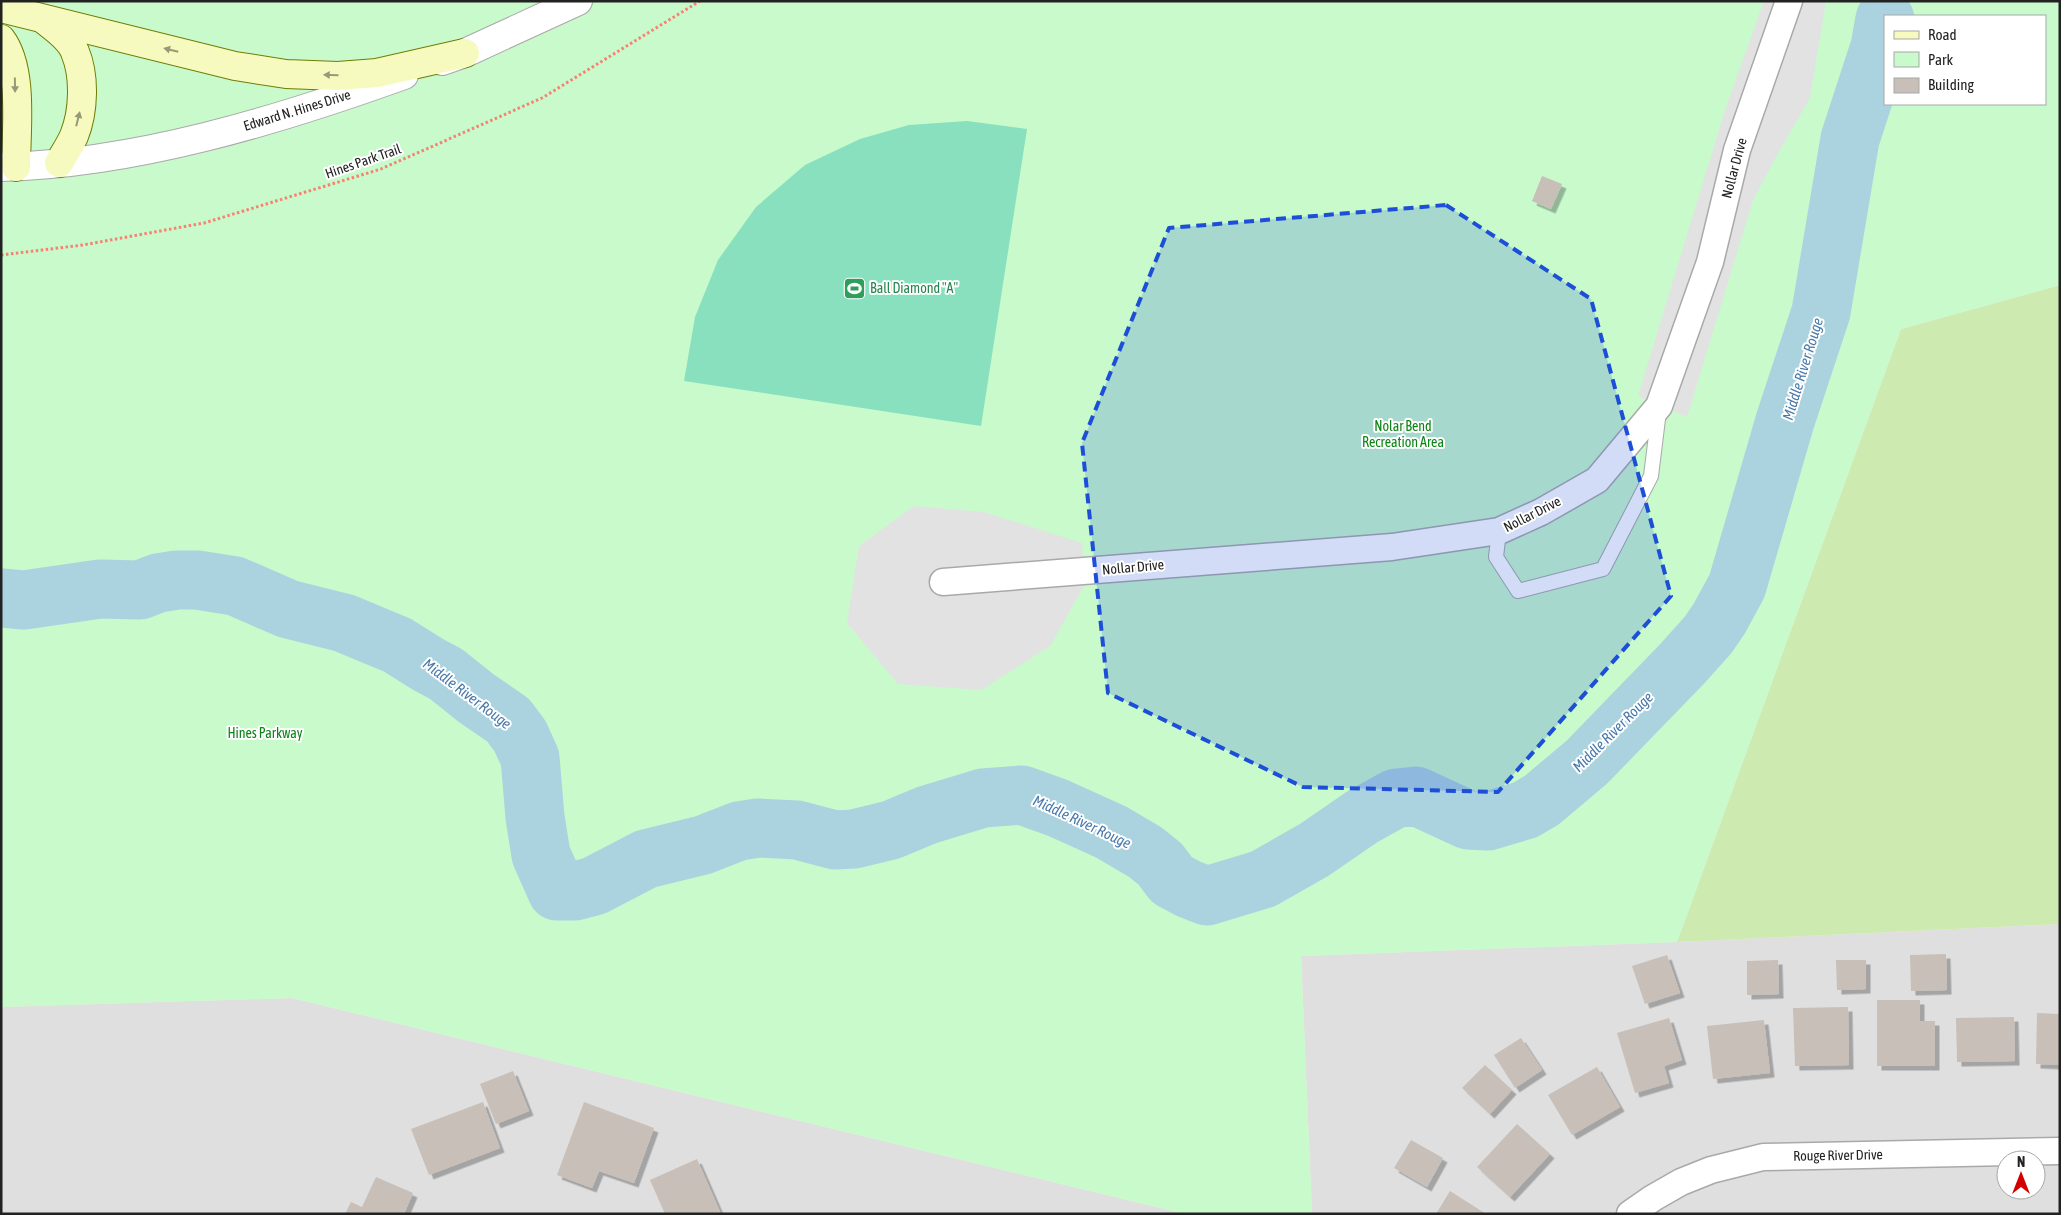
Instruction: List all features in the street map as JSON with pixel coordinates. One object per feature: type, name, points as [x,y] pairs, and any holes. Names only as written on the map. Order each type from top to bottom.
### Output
[{"type":"main road","points":[[1,8],[235,66],[286,74],[338,76],[377,73],[465,53]]},
{"type":"main road","points":[[42,18],[64,36],[75,51],[81,76],[80,114],[74,136],[59,163]]},
{"type":"main road","points":[[1,39],[8,48],[15,76],[8,167]]},
{"type":"street","name":"Edward N. Hines Drive","points":[[8,167],[59,163],[134,152],[217,133],[336,99],[465,53],[578,1]]},
{"type":"street","name":"Nollar Drive","points":[[943,582],[1392,547],[1499,531],[1541,512],[1597,480],[1659,406],[1710,262],[1737,150],[1789,1]]},
{"type":"street","name":"Rouge River Drive","points":[[1630,1214],[1681,1182],[1711,1170],[1763,1157],[2060,1151]]},
{"type":"lane","points":[[1499,531],[1496,556],[1518,591],[1603,569],[1651,476],[1659,406]]},
{"type":"path","name":"Hines Park Trail","points":[[1,255],[83,245],[204,223],[381,169],[542,98],[700,1]]},
{"type":"highlighted area","points":[[1446,205],[1591,299],[1671,596],[1498,792],[1303,787],[1108,693],[1082,443],[1169,228]]},
{"type":"shaded area","points":[[1764,1],[1826,1],[1810,98],[1753,200],[1687,417],[1638,396],[1725,110]]},
{"type":"shaded area","points":[[914,506],[984,512],[1082,543],[1085,584],[1050,646],[981,690],[898,684],[847,623],[859,546]]},
{"type":"shaded area","points":[[2060,924],[2060,1214],[1312,1214],[1301,956],[1677,942]]},
{"type":"shaded area","points":[[292,998],[1185,1214],[1,1214],[1,1007]]},
{"type":"green space","points":[[1,1],[2060,1],[2060,285],[1901,329],[1677,942],[1301,956],[1312,1214],[1185,1214],[292,998],[1,1007]]},
{"type":"green space","name":"Ball Diamond \"A\"","points":[[967,121],[1027,129],[981,426],[684,381],[695,317],[718,260],[756,207],[805,165],[860,139],[909,125]]},
{"type":"green space","points":[[2060,285],[2060,924],[1677,942],[1901,329]]},
{"type":"building","points":[[1542,176],[1562,184],[1551,209],[1532,201]]},
{"type":"building","points":[[1946,954],[1947,990],[1911,991],[1910,955]]},
{"type":"building","points":[[1667,955],[1680,993],[1645,1004],[1632,966]]},
{"type":"building","points":[[1778,960],[1779,994],[1747,995],[1747,961]]},
{"type":"building","points":[[1836,960],[1866,960],[1866,989],[1837,990]]},
{"type":"building","points":[[1877,1000],[1920,1000],[1920,1021],[1935,1021],[1935,1066],[1877,1066]]},
{"type":"building","points":[[1848,1007],[1849,1065],[1795,1066],[1793,1008]]},
{"type":"building","points":[[2037,1013],[2060,1014],[2060,1065],[2036,1064]]},
{"type":"building","points":[[2014,1017],[2015,1061],[1957,1062],[1956,1018]]},
{"type":"building","points":[[1669,1018],[1682,1060],[1664,1066],[1669,1083],[1635,1093],[1617,1033]]},
{"type":"building","points":[[1764,1020],[1770,1073],[1713,1079],[1707,1026]]},
{"type":"building","points":[[1521,1038],[1542,1070],[1515,1088],[1494,1055]]},
{"type":"building","points":[[1485,1065],[1512,1090],[1490,1114],[1462,1088]]},
{"type":"building","points":[[1597,1067],[1620,1107],[1572,1135],[1548,1095]]},
{"type":"building","points":[[513,1071],[529,1111],[496,1124],[480,1084]]},
{"type":"building","points":[[483,1102],[500,1148],[429,1175],[411,1129]]},
{"type":"building","points":[[584,1102],[654,1128],[634,1183],[599,1171],[592,1188],[557,1175]]},
{"type":"building","points":[[1517,1124],[1550,1154],[1510,1197],[1477,1167]]},
{"type":"building","points":[[1411,1140],[1443,1158],[1427,1187],[1394,1168]]},
{"type":"building","points":[[697,1159],[721,1214],[665,1214],[650,1180]]},
{"type":"building","points":[[376,1177],[413,1193],[404,1214],[345,1214],[351,1202],[362,1207]]},
{"type":"building","points":[[1450,1191],[1486,1214],[1436,1214]]},
{"type":"waterway","name":"Middle River Rouge","points":[[1,598],[24,600],[100,589],[140,590],[158,583],[177,580],[197,580],[235,586],[288,609],[344,623],[397,645],[446,674],[508,720],[520,736],[530,758],[535,817],[541,855],[557,891],[575,891],[594,886],[646,859],[703,845],[739,831],[758,828],[797,830],[835,840],[854,839],[891,830],[927,815],[983,798],[1022,795],[1058,808],[1111,832],[1145,852],[1160,864],[1172,880],[1207,896],[1263,879],[1314,850],[1362,817],[1396,798],[1416,796],[1468,820],[1488,821],[1525,810],[1542,800],[1587,762],[1682,664],[1708,635],[1737,586],[1785,421],[1821,312],[1850,139],[1880,47],[1884,25]]},
{"type":"place","name":"Ball Diamond \"A\"","points":[[854,288]]},
{"type":"park label","name":"Nolar Bend Recreation Area","points":[[1403,434]]},
{"type":"park label","name":"Hines Parkway","points":[[265,733]]}]
